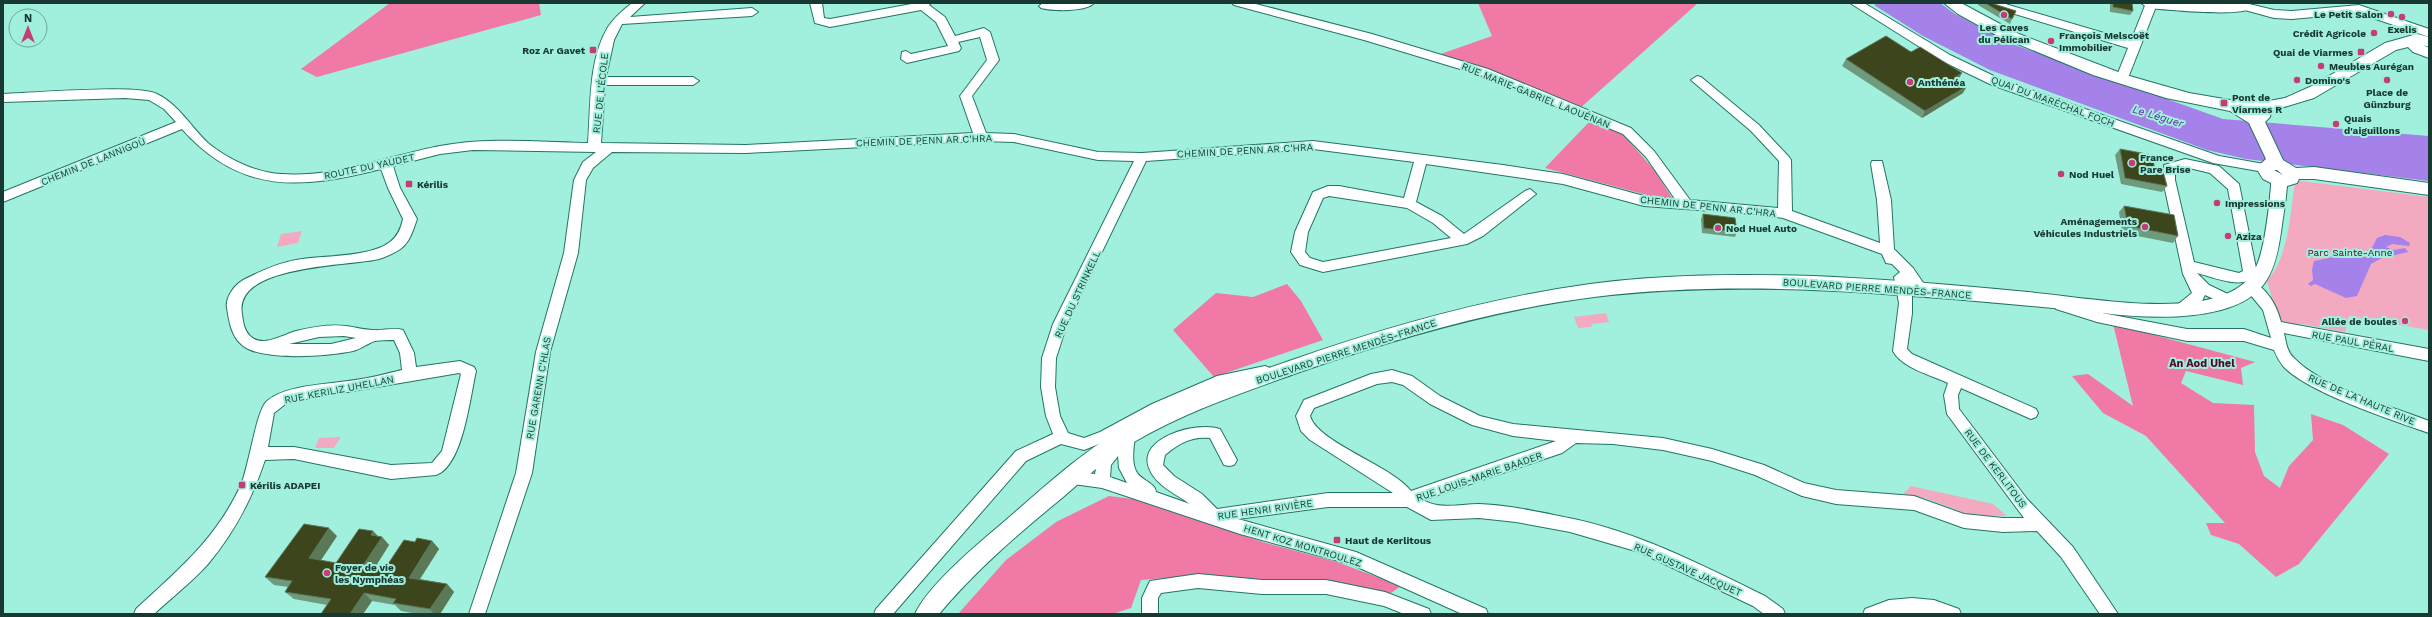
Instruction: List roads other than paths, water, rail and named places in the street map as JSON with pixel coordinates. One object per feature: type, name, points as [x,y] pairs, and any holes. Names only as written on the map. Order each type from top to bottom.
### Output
[{"type":"main road","points":[[1951,3],[2001,33],[2122,78],[2176,95],[2208,103],[2236,106],[2239,102],[2247,101],[2258,115],[2278,170]]},
{"type":"main road","points":[[2150,3],[2241,5]]},
{"type":"main road","points":[[2258,115],[2274,107],[2300,98],[2336,80],[2376,52],[2418,39]]},
{"type":"main road","name":"QUAI DU MARÉCHAL FOCH","points":[[2278,170],[2314,173],[2429,190]]},
{"type":"main road","name":"BOULEVARD PIERRE MENDÈS-FRANCE","points":[[926,614],[943,592],[993,542],[1092,459],[1127,436],[1209,398],[1292,367],[1403,330],[1470,312],[1587,291],[1702,282],[1790,282],[1913,289],[2133,309],[2178,310],[2203,308],[2227,300],[2251,287],[2260,278],[2266,266],[2278,170]]},
{"type":"street","name":"RUE DE L'ÉCOLE","points":[[594,147],[602,59],[606,41],[619,21],[638,3]]},
{"type":"street","points":[[816,3],[819,20],[830,23],[924,4],[941,20],[955,48],[908,59],[906,55]]},
{"type":"street","points":[[1045,6],[1059,8],[1088,3]]},
{"type":"street","name":"RUE MARIE-GABRIEL LAOUÉNAN","points":[[1238,3],[1368,37],[1484,72],[1533,94],[1626,131],[1650,154],[1686,204]]},
{"type":"street","name":"QUAI DU MARÉCHAL FOCH","points":[[1856,3],[1946,58],[1996,82],[2217,160],[2278,170]]},
{"type":"street","points":[[1989,3],[2136,46]]},
{"type":"street","points":[[2122,78],[2131,53],[2136,46],[2150,3]]},
{"type":"street","points":[[2348,3],[2418,39]]},
{"type":"street","points":[[2241,5],[2274,14],[2292,15],[2359,9]]},
{"type":"street","points":[[619,21],[752,12]]},
{"type":"street","points":[[952,40],[984,32],[993,60],[966,96],[981,136]]},
{"type":"street","points":[[1697,80],[1755,128],[1785,160],[1785,214]]},
{"type":"street","points":[[600,81],[692,81]]},
{"type":"street","name":"ROUTE DU YAUDET","points":[[3,98],[124,94],[144,95],[160,100],[204,146],[226,161],[255,173],[281,178],[314,177],[386,165],[440,150],[473,146],[594,147]]},
{"type":"street","name":"CHEMIN DE LANNIGOÙ","points":[[3,197],[183,124]]},
{"type":"street","name":"CHEMIN DE PENN AR C'HRA","points":[[594,147],[746,149],[981,136],[1014,138],[1098,156],[1142,157],[1313,145],[1503,169],[1563,180],[1644,201],[1746,208],[1785,214],[1887,251],[1908,272],[1913,289]]},
{"type":"street","name":"RUE GARENN C'HLAS","points":[[477,614],[524,473],[543,352],[571,253],[580,180],[588,165],[610,147]]},
{"type":"street","name":"RUE DU STRINKELL","points":[[1062,437],[1053,416],[1048,387],[1049,358],[1060,324],[1142,157]]},
{"type":"street","points":[[1409,204],[1421,159]]},
{"type":"street","points":[[2178,310],[2196,299],[2199,293],[2189,270],[2169,180],[2169,168],[2185,163],[2214,169],[2234,187],[2250,273],[2240,278],[2189,270]]},
{"type":"street","points":[[1877,164],[1884,200],[1887,251]]},
{"type":"street","points":[[374,336],[355,345],[331,350],[306,351],[263,348],[246,342],[237,326],[233,304],[236,296],[244,286],[266,274],[295,265],[375,255],[395,246],[405,235],[410,219],[394,188],[386,165]]},
{"type":"street","points":[[1462,240],[1451,228],[1436,217],[1409,204],[1339,191],[1328,191],[1318,195],[1298,238],[1298,254],[1304,262],[1323,267],[1462,240],[1478,233],[1530,194]]},
{"type":"street","points":[[2189,270],[2204,289],[2227,300]]},
{"type":"street","name":"RUE DE LA HAUTE RIVE","points":[[2251,287],[2266,302],[2276,326],[2280,346],[2288,361],[2300,372],[2332,388],[2429,427]]},
{"type":"street","points":[[1913,289],[1900,351],[1907,358],[2031,413]]},
{"type":"street","points":[[2047,301],[2097,317],[2187,335],[2244,336],[2280,346]]},
{"type":"street","name":"RUE PAUL PÉRAL","points":[[2276,326],[2429,355]]},
{"type":"street","points":[[263,348],[294,336],[324,330],[352,330],[374,336],[398,334],[407,353],[410,374]]},
{"type":"street","name":"RUE KERILIZ UHELLAN","points":[[142,614],[201,560],[220,535],[248,487],[259,454],[266,411],[272,405],[285,398],[363,385],[410,374],[460,367],[468,371],[449,454],[436,469],[390,472],[294,453],[259,454]]},
{"type":"street","points":[[882,614],[1021,456],[1062,437],[1070,442],[1084,444],[1105,437],[1157,408],[1222,380],[1292,367]]},
{"type":"street","name":"RUE LOUIS-MARIE BAADER","points":[[1573,437],[1557,449],[1424,492],[1409,500],[1402,491],[1367,467],[1315,436],[1306,427],[1303,416],[1309,404],[1376,378],[1392,376],[1407,380],[1435,400],[1477,422],[1513,430],[1573,437],[1613,438],[1663,444],[1712,455],[1759,470],[1802,489],[1836,497],[1914,502],[1964,521],[2003,524],[2040,524]]},
{"type":"street","name":"RUE DE KERLITOUS","points":[[1956,380],[1951,395],[1952,410],[2021,504],[2067,552],[2110,614]]},
{"type":"street","name":"RUE HENRI RIVIÈRE","points":[[1229,460],[1215,433],[1201,430],[1181,435],[1160,448],[1155,460],[1159,474],[1173,487],[1197,500],[1214,516],[1328,500],[1409,500]]},
{"type":"street","points":[[1102,481],[1103,463],[1127,436]]},
{"type":"street","name":"HENT KOZ MONTROULEZ","points":[[1127,436],[1126,468],[1134,483],[1168,501]]},
{"type":"street","name":"HENT KOZ MONTROULEZ","points":[[1071,478],[1102,481],[1289,541],[1356,559],[1467,612]]},
{"type":"street","name":"RUE GUSTAVE JACQUET","points":[[1409,500],[1431,513],[1479,511],[1516,515],[1570,525],[1642,546],[1752,597],[1777,614]]},
{"type":"street","points":[[1150,614],[1150,598],[1156,586],[1198,581],[1262,587],[1326,587],[1386,600],[1423,614]]},
{"type":"street","points":[[1871,614],[1879,609],[1909,605],[1946,610],[1953,614]]},
{"type":"water","name":"Le Léguer","points":[[1878,3],[1940,3],[1955,14],[2012,44],[2223,119],[2429,136],[2429,181],[2246,159],[2207,150],[1990,70],[1923,36],[1874,5]]},
{"type":"water","points":[[2385,235],[2400,237],[2410,243],[2409,246],[2392,244],[2386,247],[2394,250],[2405,248],[2408,252],[2382,258],[2371,264],[2357,296],[2346,298],[2315,284],[2311,286],[2308,284],[2313,280],[2312,270],[2314,261],[2333,257],[2367,257],[2377,238]]},
{"type":"place","name":"Le Petit Salon","points":[[2391,14]]},
{"type":"place","name":"Les Caves du Pélican","points":[[2004,15]]},
{"type":"place","name":"Exelis","points":[[2402,17]]},
{"type":"place","name":"Crédit Agricole","points":[[2374,33]]},
{"type":"place","name":"François Melscoët Immobilier","points":[[2051,41]]},
{"type":"place","name":"Roz Ar Gavet","points":[[593,50]]},
{"type":"place","name":"Quai de Viarmes","points":[[2361,52]]},
{"type":"place","name":"Meubles Aurégan","points":[[2321,66]]},
{"type":"place","name":"Domino's","points":[[2297,80]]},
{"type":"place","name":"Place de Günzburg","points":[[2387,80]]},
{"type":"place","name":"Anthénéa","points":[[1910,82]]},
{"type":"place","name":"Pont de Viarmes R","points":[[2224,103]]},
{"type":"place","name":"Quais d'aiguillons","points":[[2336,124]]},
{"type":"place","name":"France Pare Brise","points":[[2132,163]]},
{"type":"place","name":"Nod Huel","points":[[2061,174]]},
{"type":"place","name":"Kérilis","points":[[409,184]]},
{"type":"place","name":"Impressions","points":[[2217,203]]},
{"type":"place","name":"Aménagements Véhicules Industriels","points":[[2145,227]]},
{"type":"place","name":"Nod Huel Auto","points":[[1718,228]]},
{"type":"place","name":"Aziza","points":[[2228,236]]},
{"type":"place","name":"Allée de boules","points":[[2405,321]]},
{"type":"place","name":"Kérilis ADAPEI","points":[[242,485]]},
{"type":"place","name":"Haut de Kerlitous","points":[[1337,540]]},
{"type":"place","name":"Foyer de vie les Nymphéas","points":[[327,573]]},
{"type":"district","name":"An Aod Uhel","points":[[2202,363]]},
{"type":"park label","name":"Parc Sainte-Anne","points":[[2350,252]]}]
